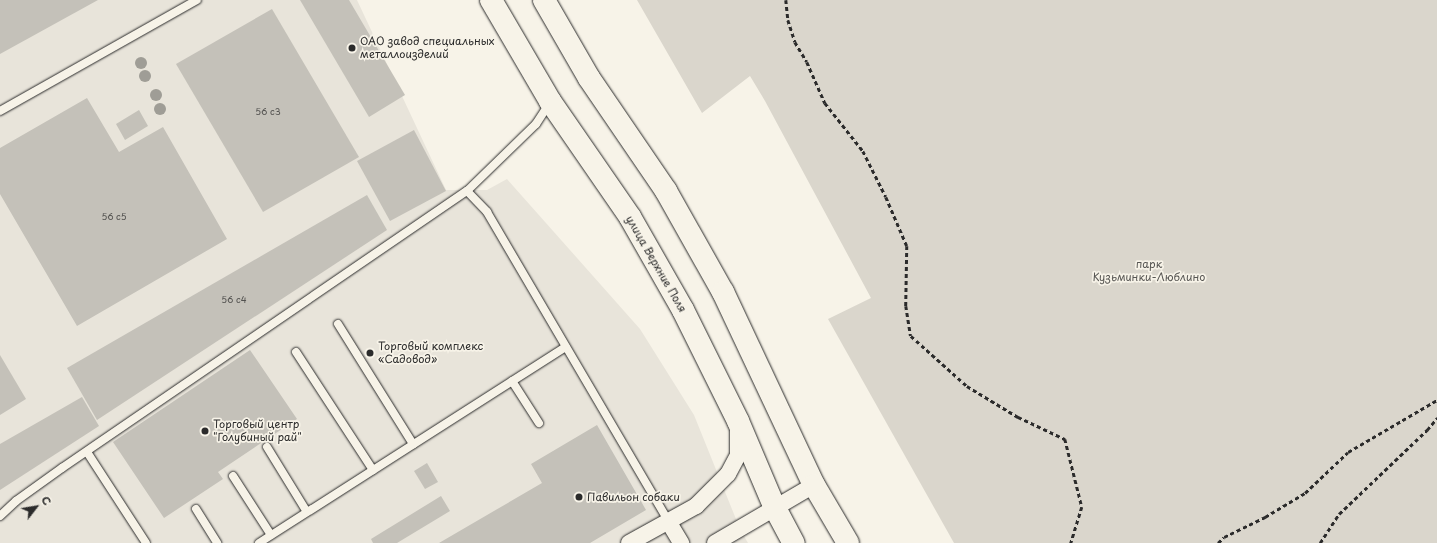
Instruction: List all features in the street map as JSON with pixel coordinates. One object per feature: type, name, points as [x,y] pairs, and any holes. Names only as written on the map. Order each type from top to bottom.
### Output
[{"type":"main road","name":"улица Верхние Поля","points":[[491,0],[550,101],[630,216],[683,310],[738,421],[776,508],[794,543]]},
{"type":"main road","points":[[544,0],[589,78],[666,191],[724,292],[814,485],[848,543]]},
{"type":"street","points":[[629,543],[696,506],[728,474],[738,455],[738,421]]},
{"type":"street","points":[[715,543],[814,485]]},
{"type":"street","points":[[668,521],[681,543]]},
{"type":"lane","points":[[0,111],[197,0]]},
{"type":"lane","points":[[0,516],[16,501],[86,452],[467,191],[536,124],[550,101]]},
{"type":"lane","points":[[467,191],[487,212],[668,521]]},
{"type":"lane","points":[[338,324],[413,444]]},
{"type":"lane","points":[[258,543],[566,347]]},
{"type":"lane","points":[[296,352],[373,470]]},
{"type":"lane","points":[[512,381],[539,423]]},
{"type":"lane","points":[[267,447],[307,512]]},
{"type":"lane","points":[[86,452],[146,543]]},
{"type":"lane","points":[[233,476],[271,535]]},
{"type":"lane","points":[[196,509],[217,543]]},
{"type":"path","points":[[786,0],[788,20],[795,42],[807,62],[824,103],[863,151],[886,197],[907,246],[906,306],[911,336],[967,386],[1018,417],[1065,438],[1082,507],[1071,543]]},
{"type":"path","points":[[1218,543],[1224,537],[1265,517],[1304,493],[1348,452],[1437,400]]},
{"type":"path","points":[[1320,543],[1339,514],[1427,430],[1437,418]]},
{"type":"shaded area","name":"Торговый комплекс «Садовод»","points":[[0,0],[357,0],[446,190],[487,190],[507,179],[640,329],[694,415],[740,529],[748,543],[0,543]]},
{"type":"green space","name":"парк Кузьминки-Люблино","points":[[637,0],[1437,0],[1437,543],[954,543],[828,319],[871,298],[765,101],[750,76],[702,113]]},
{"type":"building","points":[[0,0],[98,0],[0,54]]},
{"type":"building","name":"ОАО завод специальных металлоизделий","points":[[300,0],[349,0],[405,95],[369,117]]},
{"type":"building","points":[[272,9],[359,157],[263,212],[176,64]]},
{"type":"building","points":[[87,98],[119,152],[163,127],[227,239],[77,326],[0,194],[0,148]]},
{"type":"building","points":[[139,110],[148,126],[125,140],[116,124]]},
{"type":"building","points":[[414,130],[446,191],[390,221],[357,161]]},
{"type":"building","points":[[367,195],[387,230],[97,420],[67,368]]},
{"type":"building","name":"Торговый центр \"Голубиный рай\"","points":[[250,350],[297,419],[218,472],[223,479],[164,518],[113,442]]},
{"type":"building","points":[[0,355],[26,399],[0,415]]},
{"type":"building","points":[[82,397],[99,426],[0,490],[0,444]]},
{"type":"building","name":"Павильон собаки","points":[[597,425],[646,510],[590,543],[439,543],[542,483],[531,464]]},
{"type":"building","points":[[427,463],[438,482],[425,489],[414,471]]},
{"type":"building","points":[[441,496],[450,511],[397,543],[373,543],[371,539]]},
{"type":"place","name":"ОАО завод специальных металлоизделий","points":[[352,48]]},
{"type":"place","name":"Торговый комплекс «Садовод»","points":[[370,353]]},
{"type":"place","name":"Торговый центр \"Голубиный рай\"","points":[[205,431]]},
{"type":"place","name":"Павильон собаки","points":[[579,497]]}]
